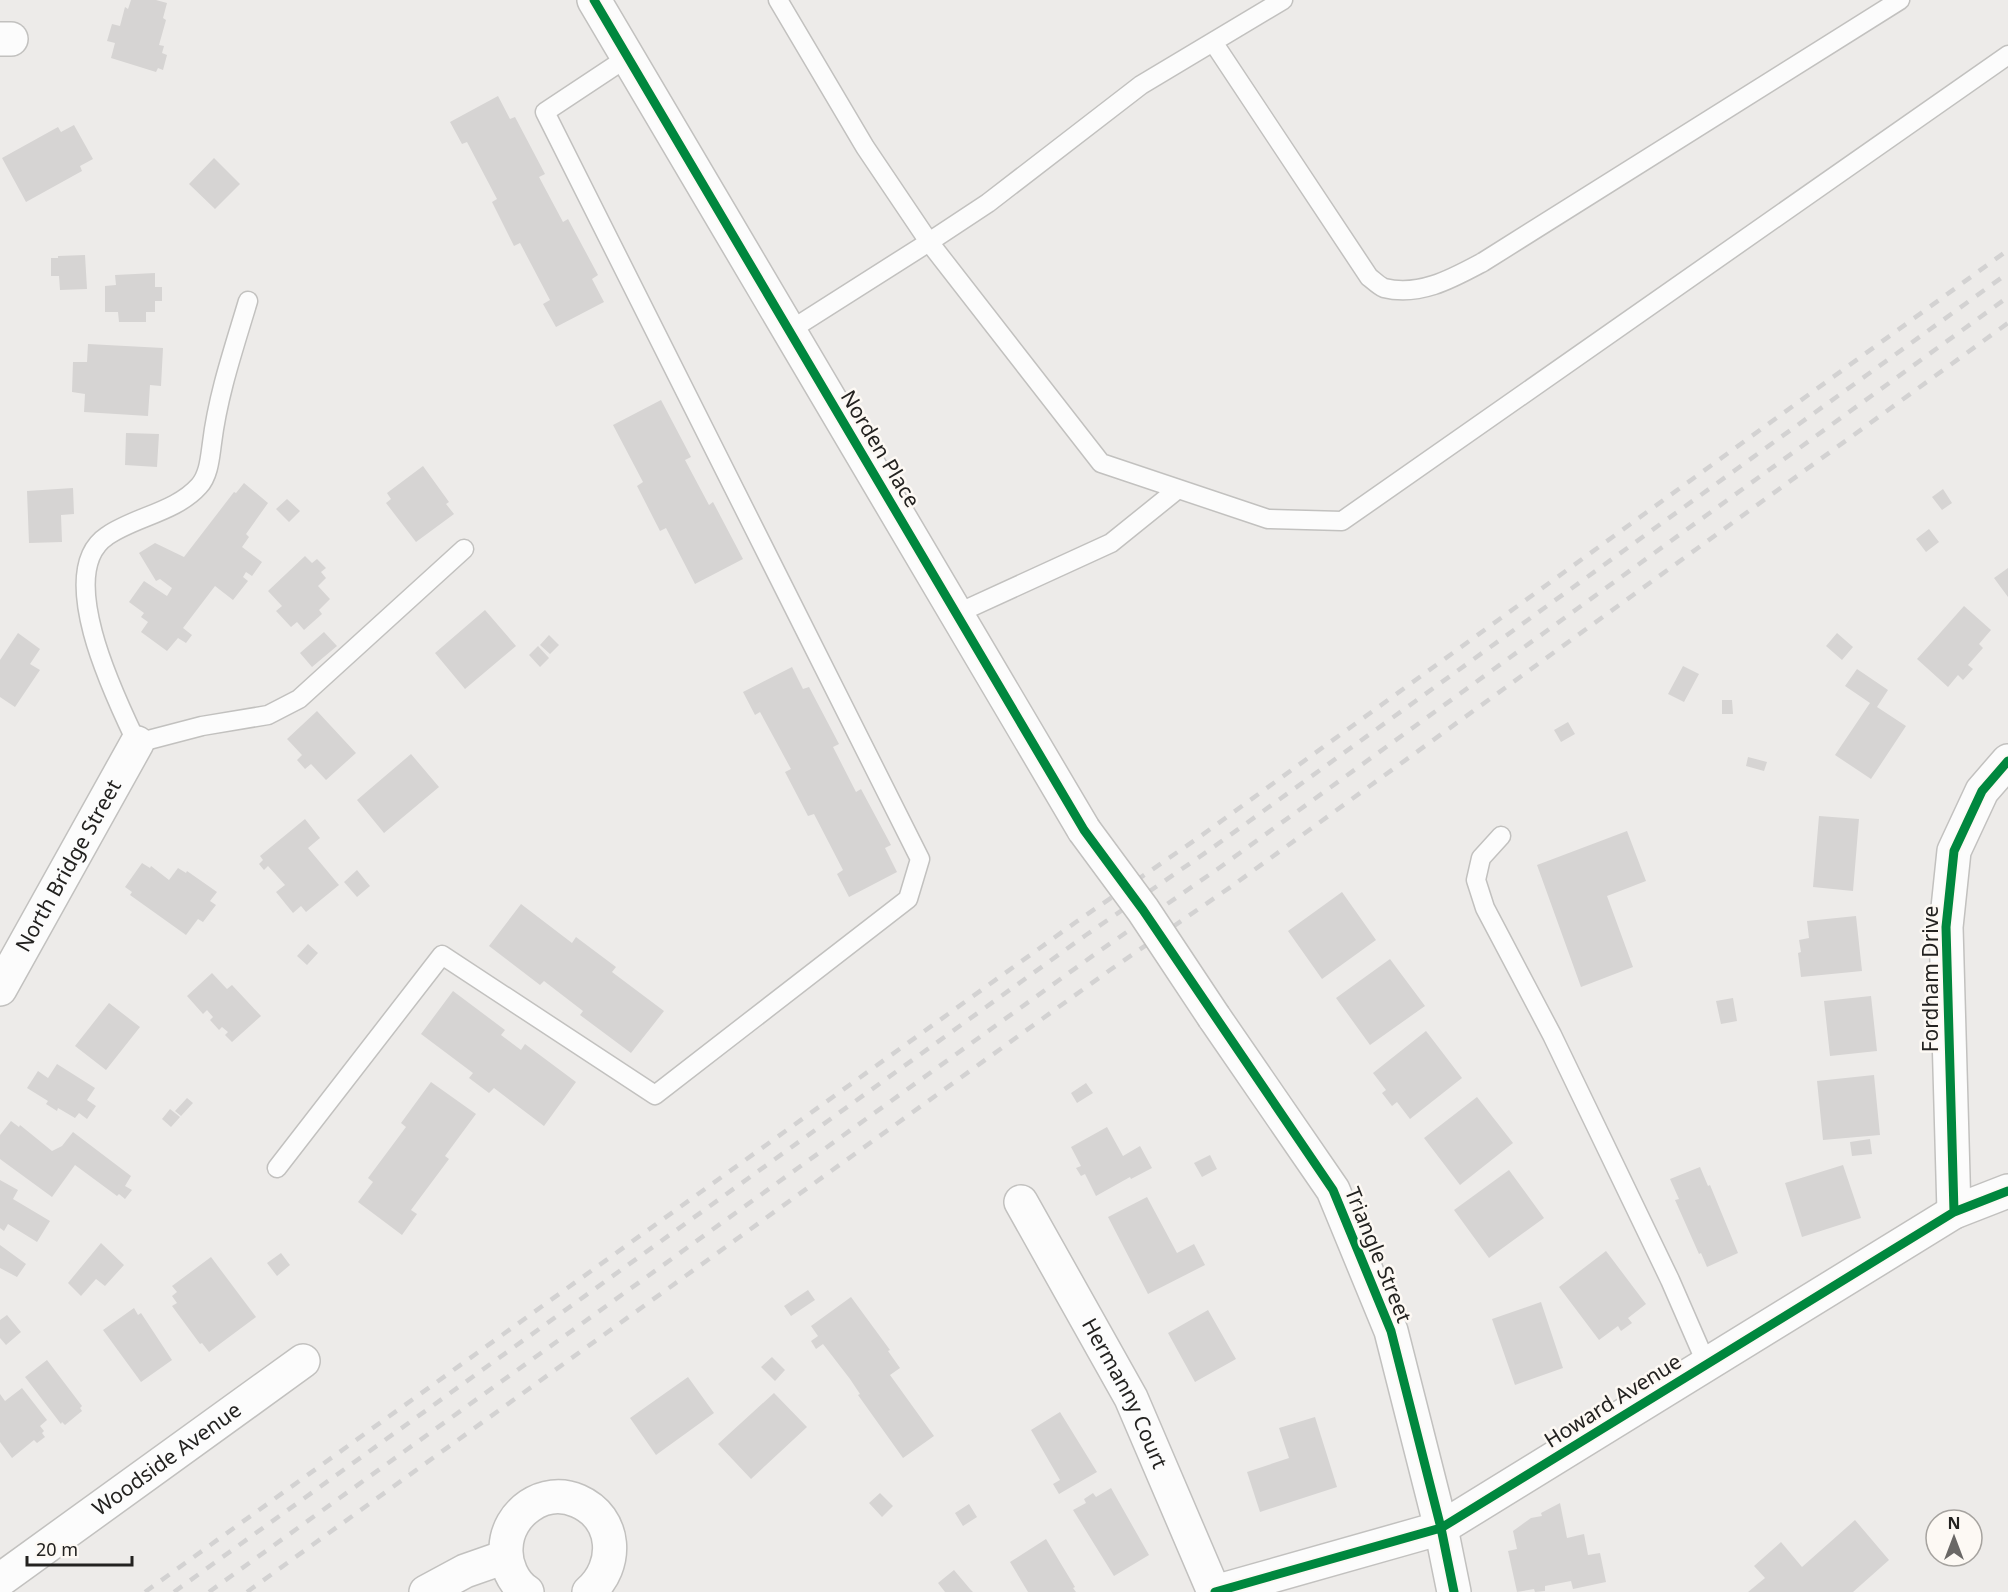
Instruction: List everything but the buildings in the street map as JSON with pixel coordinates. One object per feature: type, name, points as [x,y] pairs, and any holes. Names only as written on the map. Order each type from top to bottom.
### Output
[{"type":"street","name":"Norden Place","points":[[594,0],[1084,830],[1143,910]]},
{"type":"street","name":"North Bridge Street","points":[[0,989],[137,743]]},
{"type":"street","name":"Fordham Drive","points":[[1953,1212],[1946,927],[1953,851],[1983,791],[2008,761]]},
{"type":"street","name":"Triangle Street","points":[[1143,910],[1333,1190],[1391,1331],[1441,1528],[1454,1592]]},
{"type":"street","name":"Howard Avenue","points":[[1214,1592],[1441,1528],[1953,1212],[2008,1191]]},
{"type":"street","name":"Hermanny Court","points":[[1021,1202],[1131,1398],[1214,1592]]},
{"type":"street","name":"Woodside Avenue","points":[[0,1580],[303,1361]]},
{"type":"street","points":[[527,1592],[511,1575],[505,1557],[506,1539],[513,1522],[525,1508],[541,1499],[559,1497],[577,1501],[593,1510],[604,1525],[610,1542],[610,1560],[603,1577],[589,1592]]},
{"type":"street","points":[[426,1592],[465,1571],[505,1557]]},
{"type":"lane","points":[[778,0],[865,147],[929,242],[1101,463],[1268,519],[1342,521],[2008,55]]},
{"type":"lane","points":[[789,332],[988,203],[1141,85],[1283,0]]},
{"type":"lane","points":[[1213,42],[1369,277],[1382,287],[1404,290],[1447,281],[1483,262],[1900,0]]},
{"type":"lane","points":[[277,1168],[442,955],[655,1095],[908,899],[920,859],[545,112],[628,57]]},
{"type":"lane","points":[[248,301],[222,384],[209,466],[200,485],[166,509],[105,536],[90,553],[84,578],[86,602],[94,635],[111,687],[137,743],[202,726],[268,715],[299,699],[464,549]]},
{"type":"lane","points":[[956,614],[1111,543],[1178,489]]},
{"type":"lane","points":[[1501,836],[1481,858],[1476,880],[1485,908],[1552,1035],[1665,1270],[1707,1365]]},
{"type":"railway","points":[[145,1592],[1076,922],[1198,838],[2008,250]]},
{"type":"railway","points":[[174,1592],[1086,935],[1208,851],[2008,273]]},
{"type":"railway","points":[[209,1592],[1098,952],[1219,868],[2008,297]]},
{"type":"railway","points":[[247,1592],[1110,970],[1232,886],[2008,323]]},
{"type":"cycle path","points":[[594,0],[1084,830],[1143,910],[1333,1190],[1391,1331],[1441,1528],[1454,1592]]},
{"type":"cycle path","points":[[1954,1212],[1946,927],[1954,851],[1982,791],[2008,761]]},
{"type":"cycle path","points":[[1215,1592],[1441,1528],[1954,1212],[2008,1191]]}]
